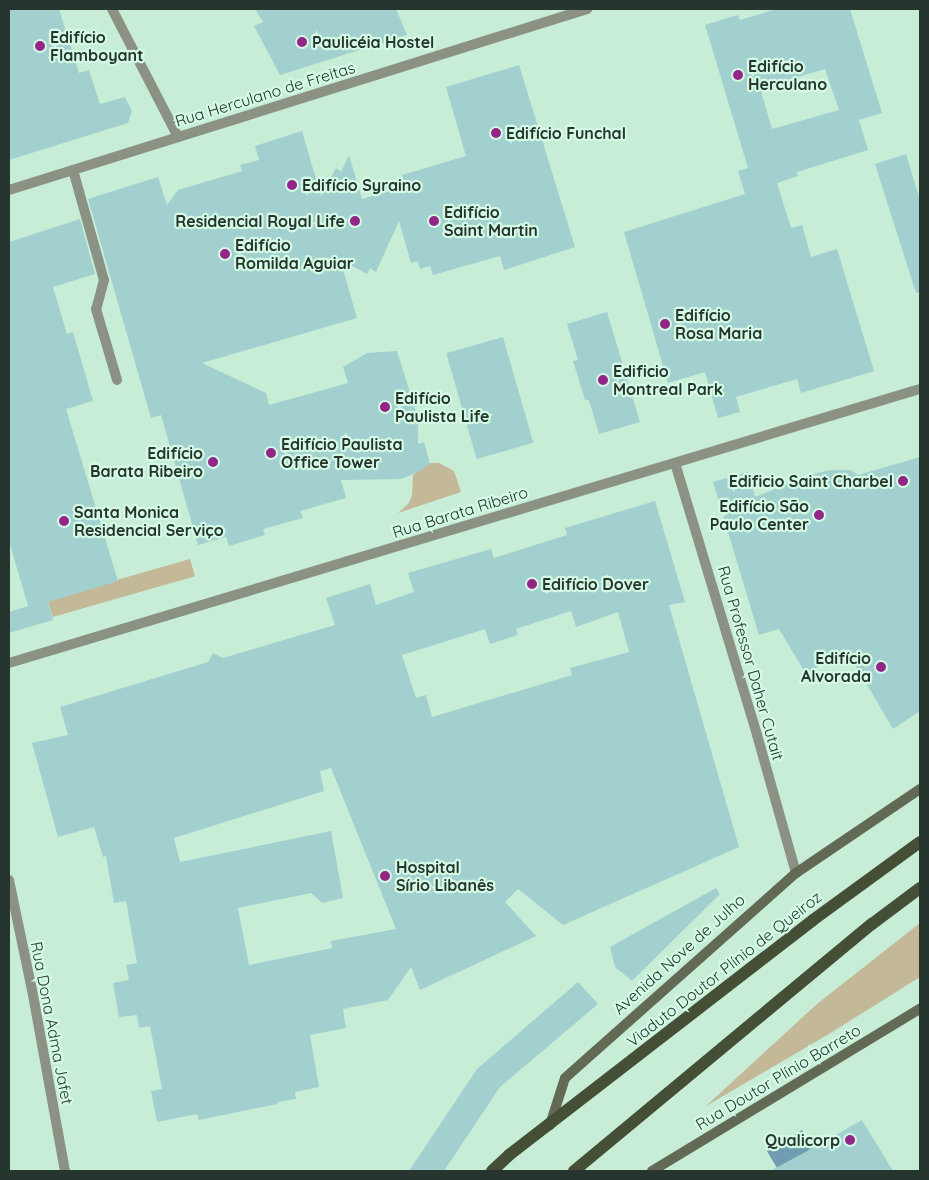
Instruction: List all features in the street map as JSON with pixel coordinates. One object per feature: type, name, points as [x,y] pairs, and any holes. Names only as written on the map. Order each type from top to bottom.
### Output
[{"type":"main road","name":"Avenida Nove de Julho","points":[[550,1124],[565,1078],[796,873],[920,789]]},
{"type":"main road","name":"Viaduto Doutor Plínio de Queiroz","points":[[550,1124],[860,884],[920,842]]},
{"type":"main road","points":[[574,1171],[872,924],[920,888]]},
{"type":"main road","name":"Rua Doutor Plínio Barreto","points":[[652,1171],[920,1009]]},
{"type":"main road","points":[[492,1171],[509,1155],[550,1124]]},
{"type":"street","points":[[112,9],[178,137]]},
{"type":"street","name":"Rua Herculano de Freitas","points":[[9,190],[587,9]]},
{"type":"street","points":[[73,170],[104,280],[96,309],[116,380]]},
{"type":"street","name":"Rua Barata Ribeiro","points":[[9,663],[920,389]]},
{"type":"street","name":"Rua Professor Daher Cutait","points":[[675,463],[757,735],[796,873]]},
{"type":"street","name":"Rua Dona Adma Jafet","points":[[9,880],[33,995],[64,1171]]},
{"type":"shaded area","points":[[430,463],[439,463],[454,471],[461,492],[398,513],[408,504],[412,496],[413,475]]},
{"type":"shaded area","points":[[190,559],[195,576],[53,617],[48,600]]},
{"type":"shaded area","points":[[920,923],[920,977],[829,1034],[706,1106],[817,1004]]},
{"type":"water","points":[[802,1130],[813,1148],[778,1169],[767,1151]]},
{"type":"building","points":[[9,9],[59,9],[79,73],[89,70],[100,104],[125,97],[132,111],[128,123],[9,160]]},
{"type":"building","points":[[255,9],[396,9],[407,35],[280,75],[254,26],[263,22]]},
{"type":"building","points":[[776,9],[850,9],[882,113],[859,120],[868,150],[797,172],[798,176],[777,183],[791,228],[802,225],[811,257],[837,249],[874,371],[801,393],[797,379],[736,397],[740,412],[718,418],[705,372],[668,383],[624,232],[745,194],[738,171],[748,168],[705,25],[738,15],[740,20]],"holes":[[[825,69],[839,110],[772,129],[760,88]]]},
{"type":"building","points":[[519,65],[575,247],[504,270],[500,256],[433,275],[430,266],[420,269],[418,261],[411,263],[399,221],[376,272],[370,268],[367,274],[340,259],[357,318],[202,363],[266,393],[269,405],[348,383],[343,367],[367,353],[397,351],[418,418],[418,444],[424,442],[430,464],[418,472],[401,479],[341,480],[346,498],[300,511],[303,518],[263,529],[265,535],[229,546],[226,537],[198,545],[161,415],[151,418],[88,199],[158,177],[167,205],[178,190],[242,171],[240,165],[259,160],[255,146],[302,131],[321,196],[336,168],[341,172],[349,155],[362,199],[405,186],[402,175],[466,156],[446,87]]},
{"type":"building","points":[[906,154],[920,200],[920,292],[916,293],[875,164]]},
{"type":"building","points":[[80,219],[95,274],[53,287],[67,334],[73,332],[93,401],[66,409],[118,581],[48,602],[53,620],[9,633],[9,612],[28,606],[9,541],[9,242]]},
{"type":"building","name":"Edificio Montreal Park","points":[[607,312],[640,422],[599,434],[589,400],[585,400],[573,361],[578,360],[567,324]]},
{"type":"building","points":[[503,337],[533,443],[477,459],[446,353]]},
{"type":"building","points":[[920,457],[920,711],[893,729],[846,649],[806,674],[779,629],[759,635],[713,482],[748,472],[755,497],[809,475],[831,470],[851,470],[858,475]]},
{"type":"building","name":"Hospital Sírio Libanês","points":[[655,501],[685,602],[669,605],[739,847],[563,925],[518,889],[505,902],[536,936],[420,990],[411,967],[388,1000],[343,1009],[346,1028],[310,1035],[319,1087],[295,1092],[296,1099],[277,1102],[277,1104],[199,1120],[197,1114],[157,1122],[151,1091],[162,1089],[150,1026],[139,1028],[137,1015],[119,1017],[113,983],[129,980],[126,965],[137,963],[126,901],[114,903],[106,856],[103,857],[94,827],[58,837],[32,743],[68,735],[60,707],[208,662],[213,653],[223,658],[335,625],[326,598],[370,584],[376,605],[414,592],[408,573],[491,549],[494,558],[567,535],[565,528]],"holes":[[[571,611],[576,627],[618,612],[629,652],[570,668],[572,675],[432,717],[426,695],[416,698],[402,655],[485,629],[490,644],[518,635],[516,629]],[[331,768],[396,929],[331,941],[332,948],[249,965],[238,908],[311,893],[322,903],[343,898],[331,831],[180,862],[174,838],[324,791],[320,771]]]},
{"type":"building","points":[[716,888],[720,894],[632,981],[615,967],[610,947]]},
{"type":"building","points":[[578,982],[598,1004],[500,1087],[444,1171],[409,1171],[477,1069]]},
{"type":"building","name":"Qualicorp","points":[[862,1120],[893,1171],[770,1171],[813,1148]]},
{"type":"place","name":"Paulicéia Hostel","points":[[302,42]]},
{"type":"place","name":"Edifício Flamboyant","points":[[40,46]]},
{"type":"place","name":"Edifício Herculano","points":[[738,75]]},
{"type":"place","name":"Edifício Funchal","points":[[496,133]]},
{"type":"place","name":"Edifício Syraino","points":[[292,185]]},
{"type":"place","name":"Residencial Royal Life","points":[[355,221]]},
{"type":"place","name":"Edifício Saint Martin","points":[[434,221]]},
{"type":"place","name":"Edifício Romilda Aguiar","points":[[225,254]]},
{"type":"place","name":"Edifício Rosa Maria","points":[[665,324]]},
{"type":"place","name":"Edificio Montreal Park","points":[[603,380]]},
{"type":"place","name":"Edifício Paulista Life","points":[[385,407]]},
{"type":"place","name":"Edifício Paulista Office Tower","points":[[271,453]]},
{"type":"place","name":"Edifício Barata Ribeiro","points":[[213,462]]},
{"type":"place","name":"Edificio Saint Charbel","points":[[903,481]]},
{"type":"place","name":"Edifício São Paulo Center","points":[[819,515]]},
{"type":"place","name":"Santa Monica Residencial Serviço","points":[[64,521]]},
{"type":"place","name":"Edifício Dover","points":[[532,584]]},
{"type":"place","name":"Edifício Alvorada","points":[[881,667]]},
{"type":"place","name":"Hospital Sírio Libanês","points":[[385,876]]},
{"type":"place","name":"Qualicorp","points":[[850,1140]]}]
